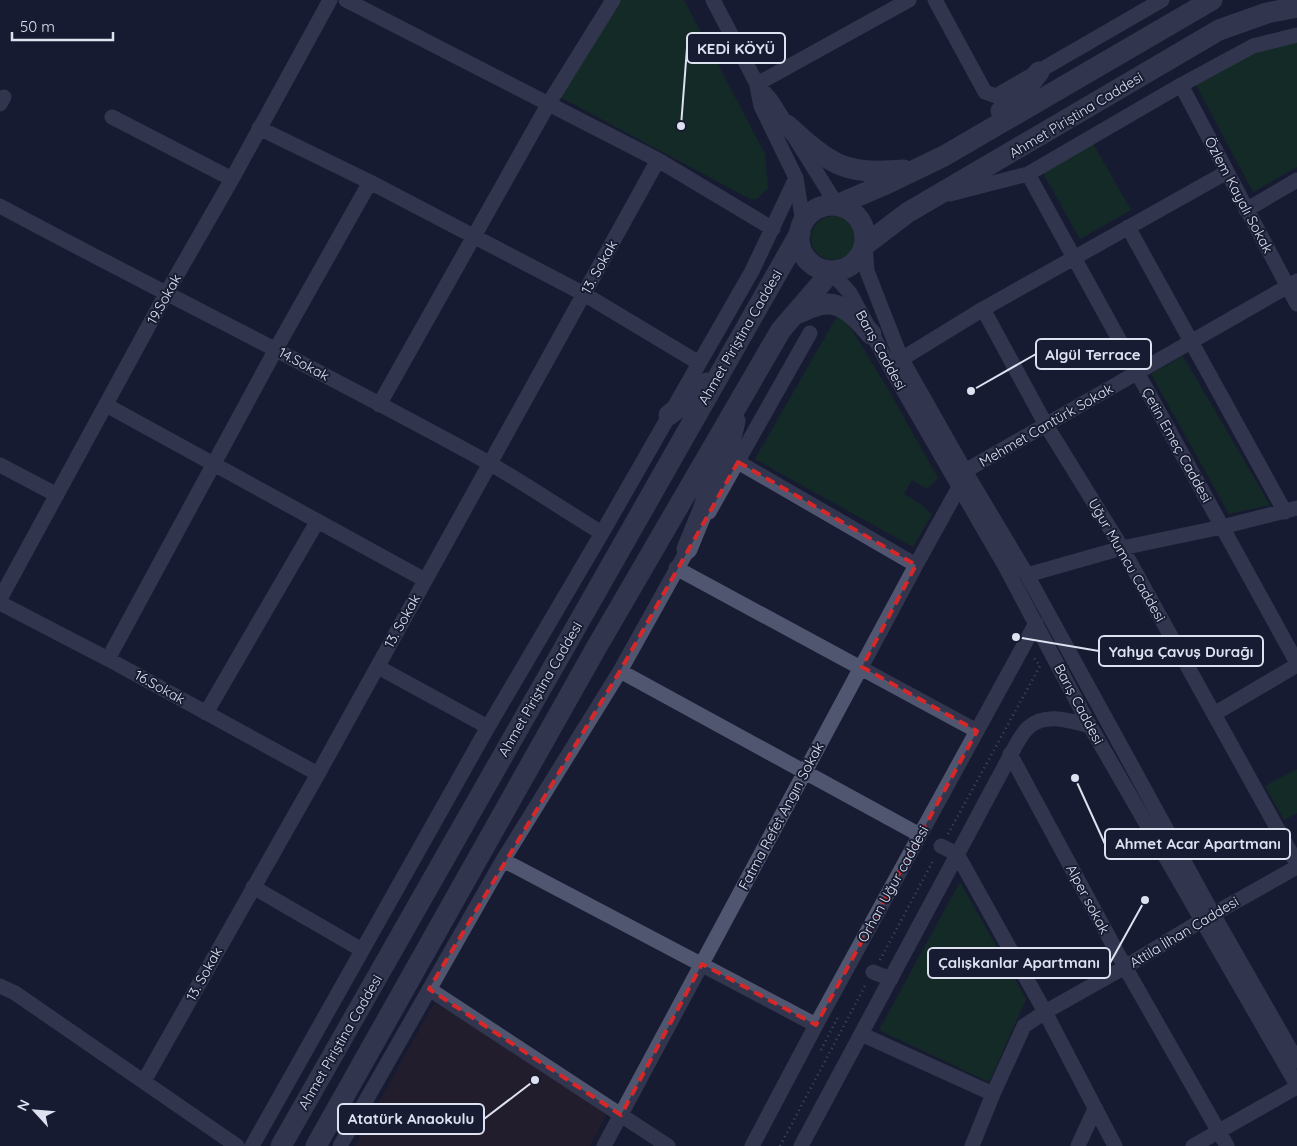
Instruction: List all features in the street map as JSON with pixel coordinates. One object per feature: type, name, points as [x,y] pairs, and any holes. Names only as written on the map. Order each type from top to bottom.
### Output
[{"type":"street","name":"19.Sokak","points":[[0,599],[166,294],[232,180],[330,0]]},
{"type":"street","points":[[346,0],[658,160],[773,229]]},
{"type":"street","points":[[379,405],[549,104],[613,0]]},
{"type":"street","points":[[713,0],[757,84],[771,100],[837,205]]},
{"type":"street","points":[[757,84],[909,0]]},
{"type":"street","points":[[935,0],[986,92],[996,96],[1038,72],[1136,6],[1162,0]]},
{"type":"street","points":[[837,205],[919,168],[964,144],[1212,0]]},
{"type":"street","name":"Ahmet Piriştina Caddesi","points":[[865,245],[907,213],[930,199],[1219,30],[1267,13],[1297,7]]},
{"type":"street","points":[[930,199],[1028,174],[1181,85],[1253,46],[1297,35]]},
{"type":"street","points":[[964,144],[977,127],[1020,96],[1038,72]]},
{"type":"street","points":[[757,84],[762,106],[796,178],[801,228],[800,243],[808,261],[817,267],[831,272],[846,268],[861,255],[865,245],[865,234],[862,224],[856,215],[847,208],[837,205],[826,205],[817,209],[809,215],[801,228]]},
{"type":"street","name":"Özlem Kayalı Sokak","points":[[1181,85],[1246,210],[1292,283],[1297,304]]},
{"type":"street","points":[[112,117],[232,180]]},
{"type":"street","points":[[787,125],[817,152],[835,163],[854,170],[875,172],[919,168]]},
{"type":"street","points":[[260,128],[370,182],[584,294],[699,363]]},
{"type":"street","name":"13. Sokak","points":[[144,1081],[378,667],[658,160]]},
{"type":"street","points":[[896,363],[983,309],[1227,172]]},
{"type":"street","name":"Çetin Emeç Caddesi","points":[[1028,174],[1297,664]]},
{"type":"street","points":[[252,1146],[488,727],[752,271],[796,178]]},
{"type":"street","points":[[1246,210],[1297,180]]},
{"type":"street","points":[[108,659],[276,349],[370,182]]},
{"type":"street","name":"14.Sokak","points":[[0,206],[166,294],[276,349],[491,464],[602,533]]},
{"type":"street","points":[[1027,575],[1122,548],[1291,510],[1190,341],[1128,227]]},
{"type":"street","name":"Ahmet Piriştina Caddesi","points":[[281,1146],[801,228]]},
{"type":"street","name":"Barış Caddesi","points":[[865,245],[870,278],[896,363],[959,487],[1005,566],[1090,726],[1297,1061]]},
{"type":"street","name":"Ahmet Piriştina Caddesi","points":[[316,1146],[600,641],[781,330],[831,272]]},
{"type":"street","name":"Barış Caddesi","points":[[831,272],[850,293],[872,334],[896,363],[1027,575],[1297,1086]]},
{"type":"street","name":"Mehmet Cantürk Sokak","points":[[959,487],[965,472],[1292,283]]},
{"type":"street","points":[[794,315],[820,304],[839,306],[852,314],[872,334]]},
{"type":"street","name":"Uğur Mumcu Caddesi","points":[[983,309],[1046,425],[1122,548],[1297,865]]},
{"type":"street","points":[[340,1146],[503,860],[620,671],[676,568],[810,333]]},
{"type":"street","points":[[669,415],[692,397],[724,365]]},
{"type":"street","points":[[687,549],[712,482],[728,450],[738,403]]},
{"type":"street","points":[[106,405],[425,580]]},
{"type":"street","points":[[738,462],[916,565]]},
{"type":"street","points":[[0,465],[57,495]]},
{"type":"street","name":"Fatma Refet Angın Sokak","points":[[604,1146],[959,487]]},
{"type":"street","points":[[206,713],[317,522]]},
{"type":"street","points":[[676,568],[977,730]]},
{"type":"street","name":"16.Sokak","points":[[0,603],[108,659],[318,774]]},
{"type":"street","name":"Orhan Uğur caddesi","points":[[752,1146],[1036,623]]},
{"type":"street","points":[[1214,714],[1297,664]]},
{"type":"street","points":[[378,667],[488,727]]},
{"type":"street","points":[[620,671],[920,835]]},
{"type":"street","points":[[801,1146],[1016,743],[1029,727],[1045,718],[1063,719],[1090,726]]},
{"type":"street","name":"Alper sokak","points":[[1010,754],[1125,967],[1227,1146]]},
{"type":"street","points":[[941,846],[957,854],[1045,1012],[1115,1146]]},
{"type":"street","points":[[503,860],[816,1025]]},
{"type":"street","name":"Attila İlhan Caddesi","points":[[972,1146],[1024,1026],[1297,865]]},
{"type":"street","points":[[253,887],[362,950]]},
{"type":"street","points":[[873,972],[891,979]]},
{"type":"street","points":[[0,986],[15,993],[237,1146]]},
{"type":"street","points":[[429,989],[668,1146]]},
{"type":"street","points":[[861,1034],[993,1094]]},
{"type":"street","points":[[1193,1146],[1297,1086]]},
{"type":"street","points":[[1078,1146],[1095,1109]]},
{"type":"path","points":[[780,1146],[1040,666],[1032,656],[1028,664]]},
{"type":"path","points":[[820,1050],[839,1015]]},
{"type":"highlighted area","points":[[738,462],[916,565],[862,667],[977,731],[816,1025],[702,964],[621,1115],[429,989],[620,671]]},
{"type":"shaded area","points":[[434,1003],[520,1052],[606,1107],[606,1115],[590,1146],[355,1146]]},
{"type":"green space","points":[[618,0],[684,0],[765,154],[768,188],[757,199],[750,199],[560,97]]},
{"type":"green space","points":[[1297,41],[1297,167],[1253,192],[1195,83],[1261,49]]},
{"type":"green space","points":[[1092,142],[1131,210],[1080,239],[1042,171]]},
{"type":"green space","points":[[833,216],[845,220],[851,226],[855,238],[851,250],[845,256],[833,260],[821,256],[815,250],[811,238],[815,226],[821,220]]},
{"type":"green space","points":[[840,311],[885,384],[938,478],[927,489],[912,480],[904,494],[932,514],[913,547],[755,459]]},
{"type":"green space","points":[[1183,356],[1270,505],[1229,514],[1151,374]]},
{"type":"green space","points":[[1297,769],[1297,813],[1284,820],[1265,786]]},
{"type":"green space","points":[[960,882],[1026,999],[989,1082],[879,1030]]},
{"type":"place","name":"KEDİ KÖYÜ","points":[[681,126]]},
{"type":"place","name":"Algül Terrace","points":[[971,391]]},
{"type":"place","name":"Yahya Çavuş Durağı","points":[[1016,637]]},
{"type":"place","name":"Ahmet Acar Apartmanı","points":[[1075,778]]},
{"type":"place","name":"Çalışkanlar Apartmanı","points":[[1145,900]]},
{"type":"place","name":"Atatürk Anaokulu","points":[[535,1080]]}]
